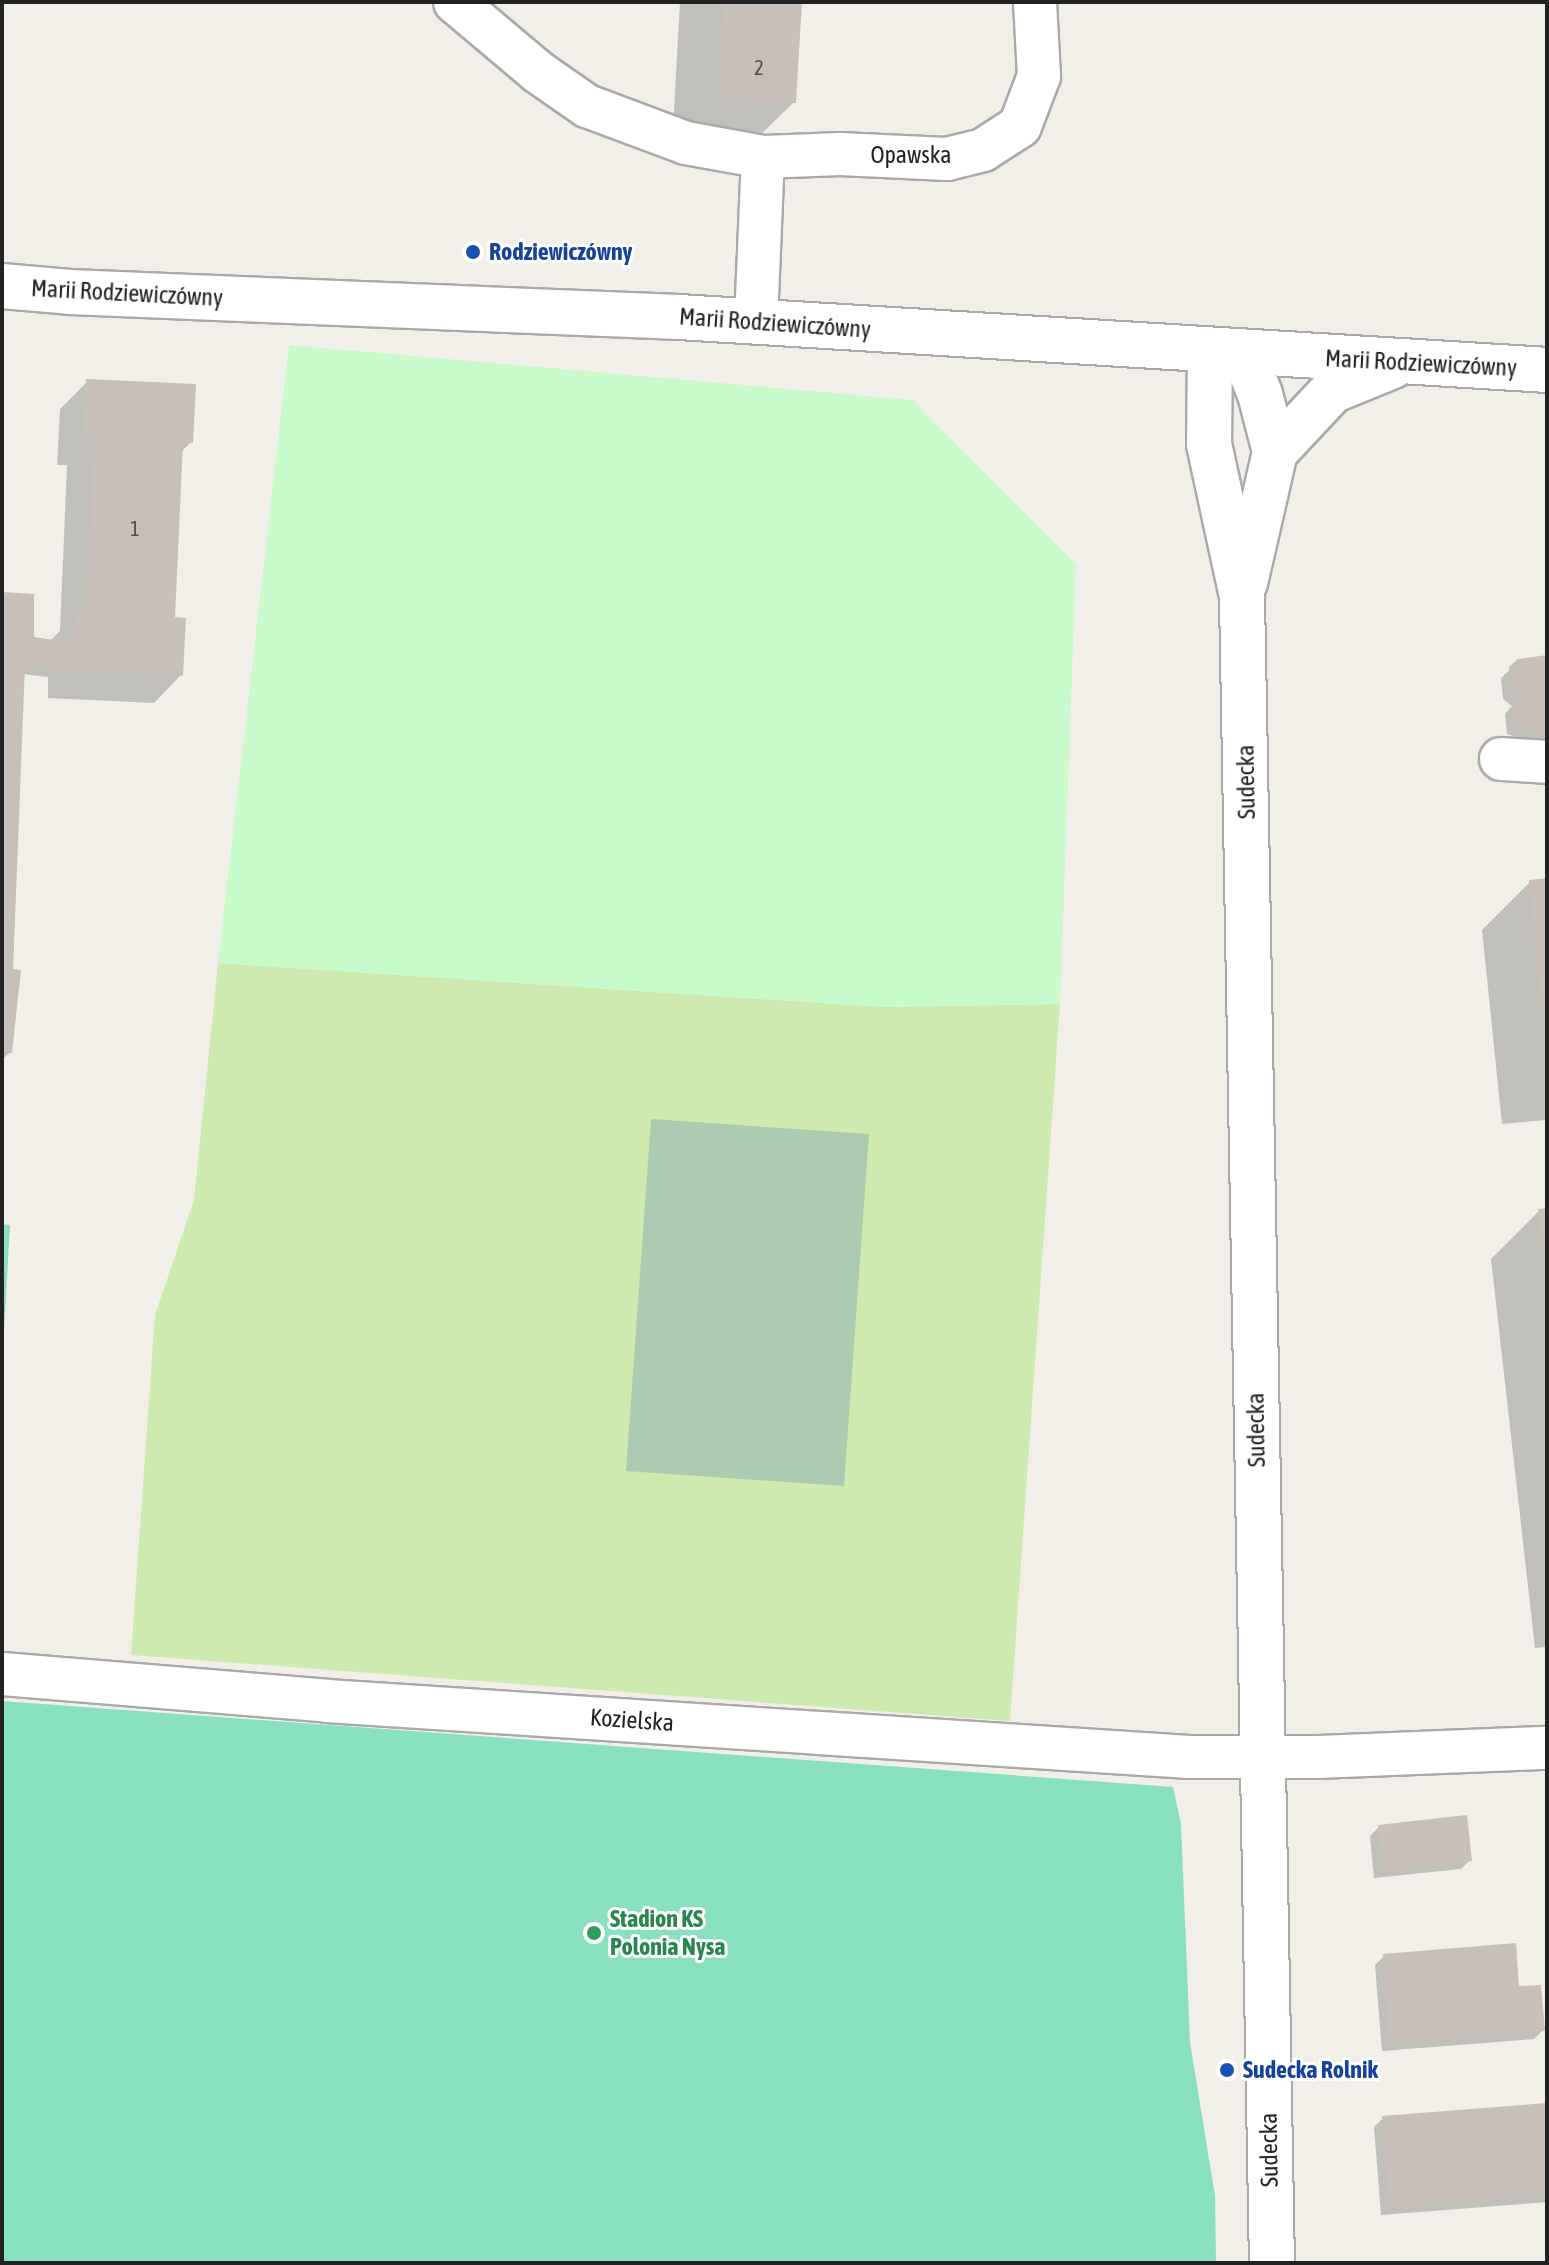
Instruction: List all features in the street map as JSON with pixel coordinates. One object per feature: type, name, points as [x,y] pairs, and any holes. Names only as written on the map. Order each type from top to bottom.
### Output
[{"type":"street","name":"Opawska","points":[[455,2],[526,62],[587,106],[686,143],[763,157],[840,154],[947,159],[983,150],[1020,126],[1039,76],[1035,2]]},
{"type":"street","points":[[756,322],[763,157]]},
{"type":"street","name":"Marii Rodziewiczówny","points":[[2,286],[756,322],[1547,370]]},
{"type":"street","name":"Sudecka","points":[[1227,352],[1260,394],[1275,452],[1242,597]]},
{"type":"street","name":"Sudecka","points":[[1227,352],[1209,444],[1242,597],[1272,2263]]},
{"type":"street","points":[[1275,452],[1332,391],[1404,362]]},
{"type":"street","points":[[1501,759],[1547,762]]},
{"type":"street","name":"Kozielska","points":[[2,1674],[327,1701],[1189,1757],[1547,1748]]},
{"type":"green space","points":[[289,345],[913,400],[1076,564],[1060,1004],[883,1007],[218,963]]},
{"type":"green space","points":[[218,963],[883,1007],[1060,1004],[1010,1721],[131,1655],[155,1315],[194,1200]]},
{"type":"green space","points":[[651,1119],[869,1134],[844,1486],[626,1471]]},
{"type":"green space","points":[[2,1224],[10,1225],[2,1367]]},
{"type":"green space","name":"Stadion KS Polonia Nysa","points":[[2,1701],[1173,1787],[1181,1824],[1190,2042],[1215,2196],[1216,2263],[2,2263]]},
{"type":"building","points":[[724,2],[802,2],[796,103],[719,98]]},
{"type":"building","points":[[86,379],[196,384],[193,443],[183,442],[175,617],[186,618],[183,676],[25,666],[13,969],[21,970],[12,1053],[2,1053],[2,592],[34,594],[34,637],[74,643],[75,613],[87,613],[94,438],[84,438]]},
{"type":"building","points":[[1547,655],[1547,740],[1536,742],[1534,731],[1515,725],[1513,703],[1519,696],[1511,690],[1509,667],[1518,659]]},
{"type":"building","points":[[1547,878],[1547,1035],[1545,1035],[1529,880]]},
{"type":"building","points":[[1547,1208],[1547,1270],[1545,1270],[1538,1209]]},
{"type":"building","points":[[1467,1815],[1472,1861],[1383,1870],[1378,1825]]},
{"type":"building","points":[[1516,1943],[1519,1986],[1541,1985],[1545,2031],[1390,2043],[1383,1954]]},
{"type":"building","points":[[1547,2103],[1547,2194],[1390,2207],[1382,2116]]},
{"type":"place","name":"Rodziewiczówny","points":[[473,252]]},
{"type":"place","name":"Stadion KS Polonia Nysa","points":[[594,1933]]},
{"type":"place","name":"Sudecka Rolnik","points":[[1227,2070]]}]
